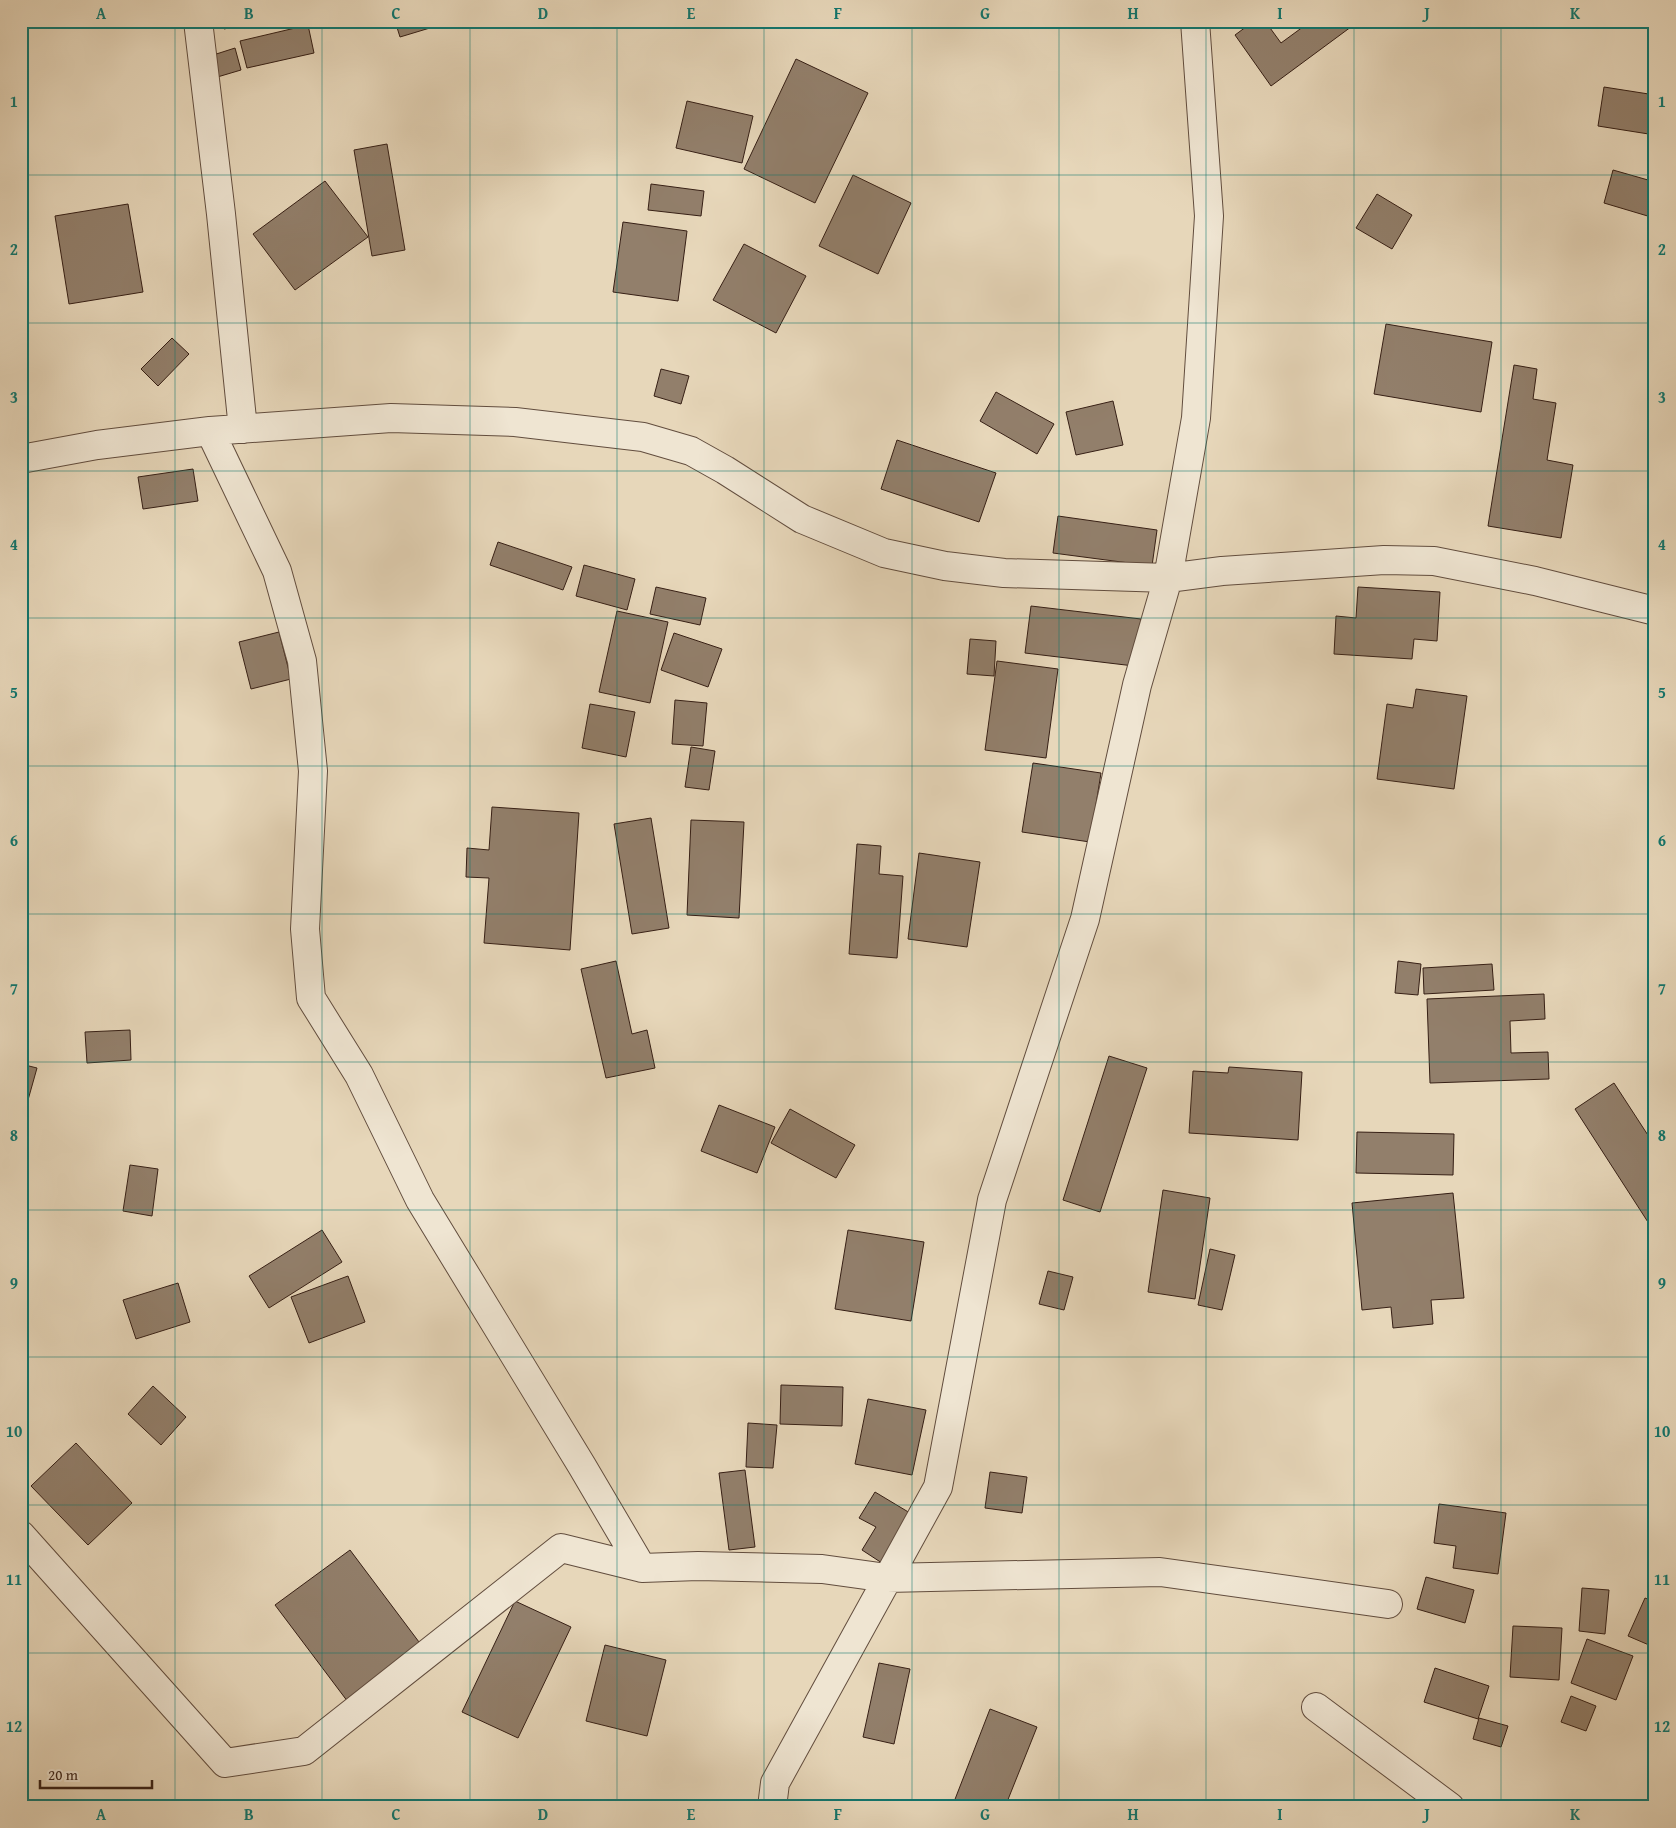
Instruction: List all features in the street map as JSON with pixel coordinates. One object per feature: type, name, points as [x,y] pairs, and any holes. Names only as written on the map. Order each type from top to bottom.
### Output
[{"type":"street","points":[[198,21],[221,214],[243,429]]},
{"type":"street","points":[[772,1807],[775,1783],[938,1487],[992,1200],[1085,919],[1137,685],[1168,578],[1196,418],[1209,216],[1195,21]]},
{"type":"street","points":[[21,459],[97,445],[210,431],[391,418],[515,422],[643,437],[691,450],[802,519],[884,553],[945,566],[1004,573],[1168,578],[1222,571],[1384,560],[1434,561],[1535,581],[1655,611]]},
{"type":"street","points":[[210,431],[277,571],[302,661],[313,771],[305,929],[311,998],[359,1075],[420,1200],[642,1568]]},
{"type":"street","points":[[21,1535],[225,1763],[304,1752],[561,1548],[642,1568],[698,1566],[822,1569],[887,1578],[1160,1572],[1388,1604]]},
{"type":"street","points":[[1316,1707],[1450,1807]]},
{"type":"building","points":[[222,21],[262,21],[224,29]]},
{"type":"building","points":[[395,21],[453,21],[400,37]]},
{"type":"building","points":[[846,21],[873,21],[847,27]]},
{"type":"building","points":[[1254,21],[1265,21],[1281,43],[1311,21],[1359,21],[1271,86],[1235,35]]},
{"type":"building","points":[[308,25],[314,53],[247,68],[240,41]]},
{"type":"building","points":[[235,48],[241,70],[214,78],[207,57]]},
{"type":"building","points":[[796,59],[868,93],[815,203],[744,169]]},
{"type":"building","points":[[1604,87],[1655,95],[1655,135],[1598,126]]},
{"type":"building","points":[[687,101],[753,116],[742,163],[676,148]]},
{"type":"building","points":[[387,144],[405,250],[372,256],[354,150]]},
{"type":"building","points":[[1613,170],[1655,182],[1655,205],[1651,217],[1604,203]]},
{"type":"building","points":[[853,175],[911,203],[878,274],[819,246]]},
{"type":"building","points":[[325,181],[368,237],[295,290],[253,234]]},
{"type":"building","points":[[651,184],[704,191],[701,216],[648,210]]},
{"type":"building","points":[[1377,194],[1412,215],[1392,249],[1356,228]]},
{"type":"building","points":[[128,204],[143,292],[69,304],[55,216]]},
{"type":"building","points":[[623,222],[687,231],[678,301],[613,292]]},
{"type":"building","points":[[744,244],[806,276],[776,333],[713,300]]},
{"type":"building","points":[[1386,324],[1492,342],[1481,412],[1374,394]]},
{"type":"building","points":[[172,338],[189,354],[158,386],[141,369]]},
{"type":"building","points":[[1514,365],[1537,369],[1533,399],[1556,403],[1547,460],[1573,465],[1561,538],[1488,526]]},
{"type":"building","points":[[661,369],[689,376],[681,404],[654,396]]},
{"type":"building","points":[[996,392],[1054,424],[1037,454],[980,421]]},
{"type":"building","points":[[1113,401],[1123,445],[1076,455],[1066,412]]},
{"type":"building","points":[[897,440],[996,473],[979,522],[881,489]]},
{"type":"building","points":[[193,469],[198,501],[143,509],[138,477]]},
{"type":"building","points":[[1058,516],[1157,530],[1152,566],[1053,553]]},
{"type":"building","points":[[498,542],[572,567],[563,590],[490,565]]},
{"type":"building","points":[[584,565],[635,579],[627,610],[576,596]]},
{"type":"building","points":[[656,587],[706,598],[700,625],[650,614]]},
{"type":"building","points":[[1358,587],[1440,592],[1437,641],[1414,639],[1412,659],[1334,654],[1336,616],[1356,618]]},
{"type":"building","points":[[1031,606],[1141,619],[1134,666],[1025,653]]},
{"type":"building","points":[[617,611],[668,622],[650,703],[599,692]]},
{"type":"building","points":[[279,632],[291,679],[251,689],[239,642]]},
{"type":"building","points":[[674,633],[722,649],[708,687],[661,670]]},
{"type":"building","points":[[970,639],[996,641],[994,676],[967,674]]},
{"type":"building","points":[[997,661],[1058,669],[1046,758],[985,750]]},
{"type":"building","points":[[1416,689],[1467,696],[1454,789],[1377,779],[1387,704],[1413,708]]},
{"type":"building","points":[[675,700],[707,703],[703,746],[672,744]]},
{"type":"building","points":[[590,704],[635,712],[626,757],[582,748]]},
{"type":"building","points":[[691,747],[715,751],[709,790],[685,787]]},
{"type":"building","points":[[1033,763],[1101,773],[1090,842],[1022,832]]},
{"type":"building","points":[[492,807],[579,813],[570,950],[484,943],[489,878],[466,877],[467,848],[489,850]]},
{"type":"building","points":[[651,818],[669,928],[632,934],[614,824]]},
{"type":"building","points":[[691,820],[744,822],[739,918],[687,915]]},
{"type":"building","points":[[857,844],[881,846],[879,874],[903,876],[897,958],[849,954]]},
{"type":"building","points":[[919,853],[980,862],[967,947],[908,939]]},
{"type":"building","points":[[616,961],[632,1034],[647,1030],[655,1068],[606,1078],[581,969]]},
{"type":"building","points":[[1398,961],[1421,964],[1418,995],[1395,993]]},
{"type":"building","points":[[1492,964],[1494,990],[1424,994],[1423,968]]},
{"type":"building","points":[[1544,994],[1545,1019],[1510,1021],[1511,1053],[1548,1052],[1549,1079],[1430,1083],[1427,999]]},
{"type":"building","points":[[130,1030],[131,1060],[87,1063],[85,1032]]},
{"type":"building","points":[[1109,1056],[1147,1068],[1100,1212],[1063,1200]]},
{"type":"building","points":[[21,1064],[37,1068],[28,1100],[21,1098]]},
{"type":"building","points":[[1229,1067],[1302,1072],[1298,1140],[1189,1133],[1193,1071],[1228,1073]]},
{"type":"building","points":[[1614,1083],[1655,1146],[1655,1233],[1575,1109]]},
{"type":"building","points":[[719,1105],[775,1127],[757,1173],[701,1151]]},
{"type":"building","points":[[790,1109],[855,1145],[836,1178],[771,1143]]},
{"type":"building","points":[[1357,1132],[1454,1134],[1453,1175],[1356,1173]]},
{"type":"building","points":[[130,1165],[158,1169],[152,1216],[123,1211]]},
{"type":"building","points":[[1163,1190],[1210,1198],[1195,1299],[1148,1292]]},
{"type":"building","points":[[21,1193],[28,1194],[21,1244]]},
{"type":"building","points":[[1453,1193],[1464,1298],[1431,1300],[1433,1324],[1393,1328],[1391,1307],[1362,1310],[1352,1203]]},
{"type":"building","points":[[322,1230],[342,1262],[269,1308],[249,1276]]},
{"type":"building","points":[[848,1230],[924,1242],[911,1321],[835,1309]]},
{"type":"building","points":[[1210,1249],[1235,1255],[1222,1310],[1198,1305]]},
{"type":"building","points":[[1048,1271],[1073,1277],[1064,1310],[1039,1304]]},
{"type":"building","points":[[348,1276],[365,1322],[309,1343],[291,1297]]},
{"type":"building","points":[[178,1283],[190,1322],[136,1339],[123,1300]]},
{"type":"building","points":[[781,1385],[843,1387],[842,1426],[780,1424]]},
{"type":"building","points":[[153,1386],[186,1417],[161,1445],[128,1414]]},
{"type":"building","points":[[868,1399],[926,1410],[912,1475],[855,1464]]},
{"type":"building","points":[[748,1423],[777,1425],[773,1468],[746,1467]]},
{"type":"building","points":[[76,1443],[132,1503],[88,1545],[31,1486]]},
{"type":"building","points":[[745,1470],[755,1547],[729,1550],[719,1473]]},
{"type":"building","points":[[990,1472],[1027,1477],[1022,1513],[985,1508]]},
{"type":"building","points":[[875,1492],[915,1516],[885,1565],[862,1550],[876,1527],[859,1518]]},
{"type":"building","points":[[1439,1504],[1506,1513],[1498,1574],[1453,1568],[1456,1546],[1434,1543]]},
{"type":"building","points":[[350,1550],[422,1646],[348,1702],[275,1605]]},
{"type":"building","points":[[1426,1577],[1474,1590],[1465,1623],[1417,1609]]},
{"type":"building","points":[[1582,1588],[1609,1590],[1605,1634],[1579,1631]]},
{"type":"building","points":[[1645,1598],[1655,1602],[1655,1632],[1649,1645],[1628,1636]]},
{"type":"building","points":[[515,1601],[571,1627],[518,1738],[462,1712]]},
{"type":"building","points":[[1513,1626],[1562,1628],[1559,1680],[1510,1677]]},
{"type":"building","points":[[1587,1639],[1633,1656],[1616,1700],[1571,1683]]},
{"type":"building","points":[[605,1645],[666,1660],[647,1736],[586,1721]]},
{"type":"building","points":[[879,1663],[910,1669],[894,1744],[863,1737]]},
{"type":"building","points":[[1435,1668],[1489,1686],[1478,1719],[1424,1702]]},
{"type":"building","points":[[1571,1696],[1596,1706],[1586,1731],[1561,1722]]},
{"type":"building","points":[[990,1709],[1037,1727],[1005,1807],[952,1807]]},
{"type":"building","points":[[1479,1718],[1508,1726],[1501,1747],[1473,1739]]}]
